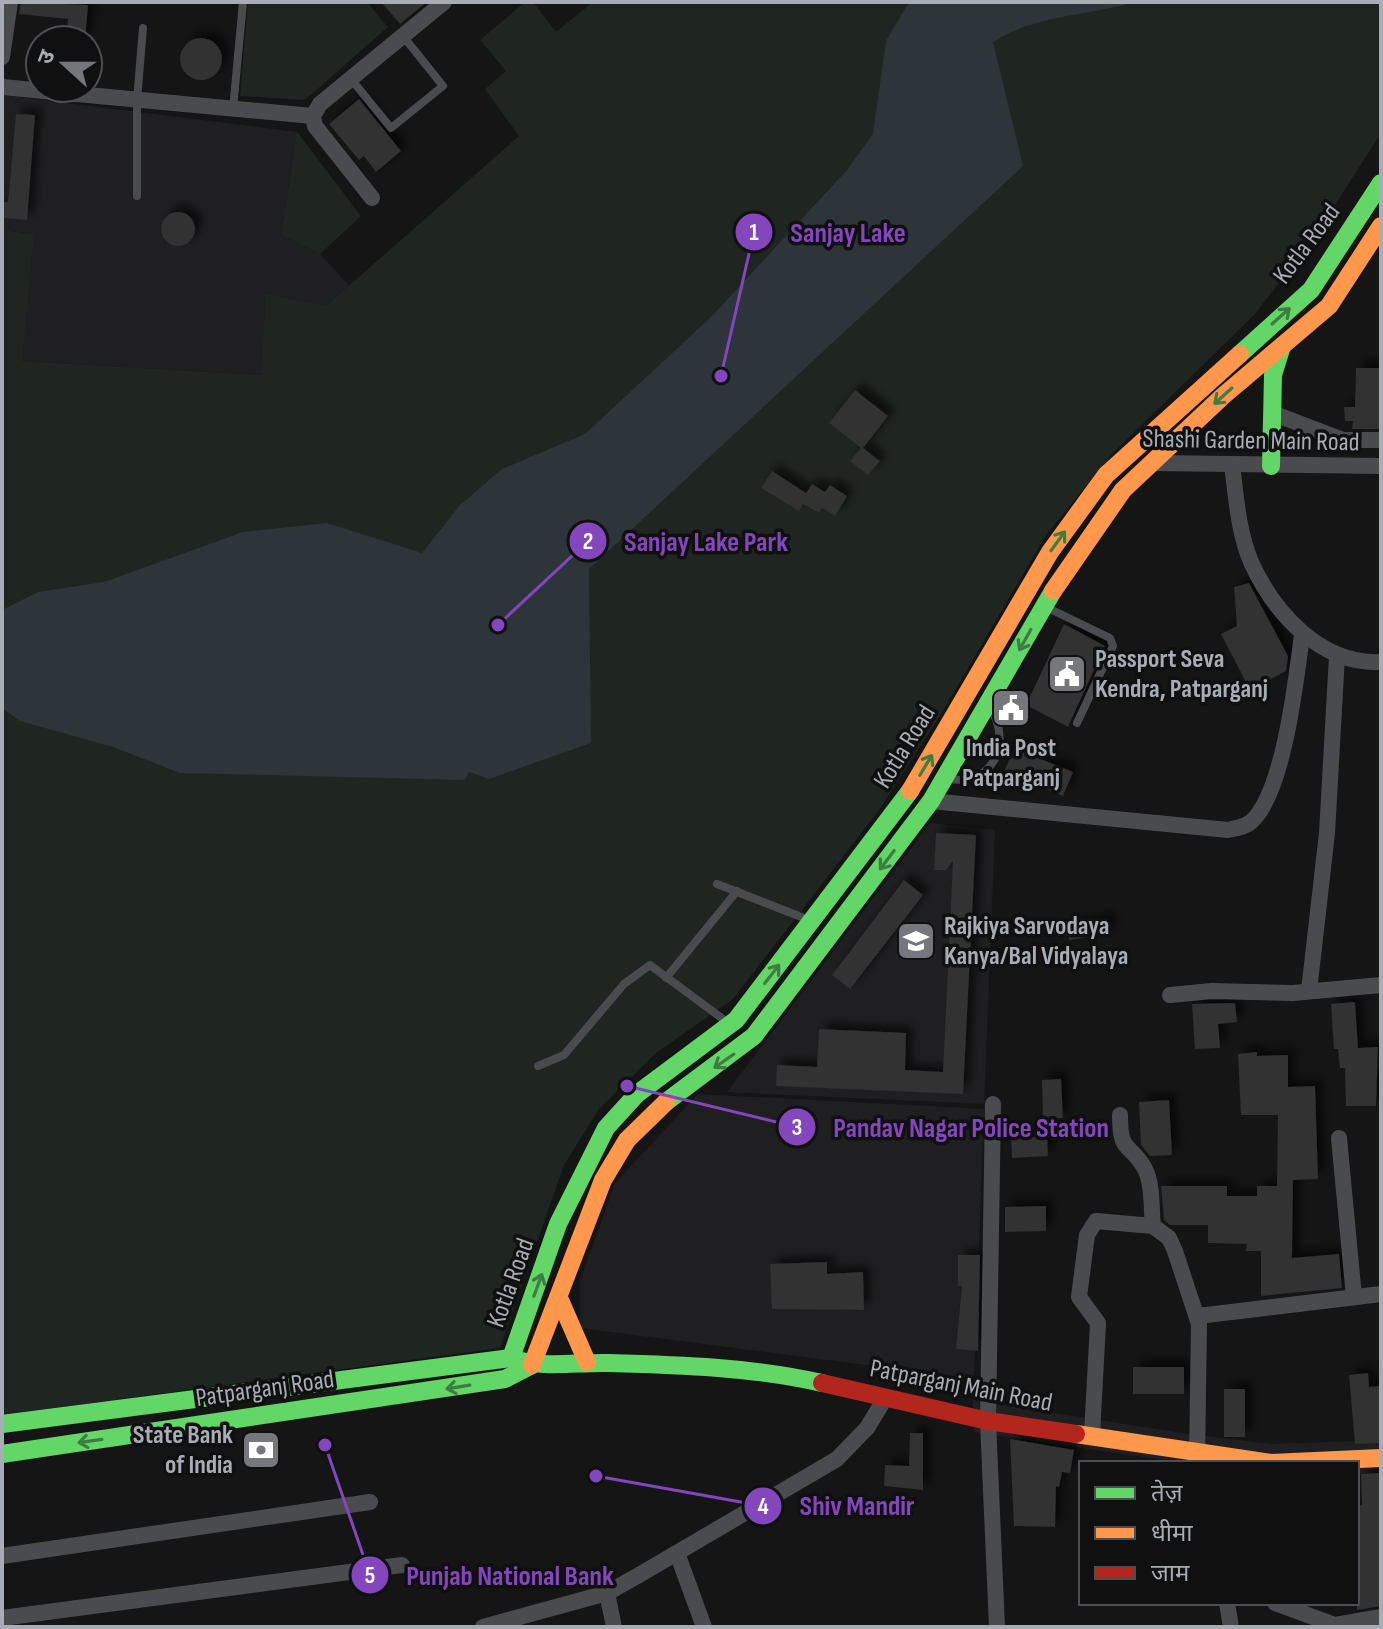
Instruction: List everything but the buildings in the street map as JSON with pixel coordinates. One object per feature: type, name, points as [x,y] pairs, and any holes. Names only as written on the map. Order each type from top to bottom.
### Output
[{"type":"main road","name":"Kotla Road","points":[[511,1358],[579,1176],[599,1137],[637,1094],[731,1025],[914,786],[1050,552],[1106,475],[1311,290],[1381,183]]},
{"type":"main road","name":"Kotla Road","points":[[532,1365],[560,1300],[598,1189],[617,1153],[653,1112],[736,1053],[754,1036],[931,801],[1070,562],[1114,502],[1152,463],[1329,306],[1381,226]]},
{"type":"main road","points":[[1271,466],[1273,375],[1282,346]]},
{"type":"main road","points":[[560,1300],[587,1362]]},
{"type":"main road","points":[[511,1358],[532,1365]]},
{"type":"main road","name":"Patparganj Road","points":[[2,1424],[511,1358]]},
{"type":"main road","name":"Patparganj Main Road","points":[[532,1365],[587,1362],[727,1368],[789,1376],[884,1400],[988,1421],[1092,1435],[1196,1457],[1246,1461]]},
{"type":"main road","name":"Patparganj Road","points":[[2,1454],[505,1379],[532,1365]]},
{"type":"main road","name":"Patparganj Main Road","points":[[1315,1461],[1381,1458]]},
{"type":"street","points":[[2,57],[10,2]]},
{"type":"street","points":[[372,198],[315,126],[313,116],[320,104],[444,2]]},
{"type":"street","points":[[2,87],[313,116]]},
{"type":"street","points":[[1272,413],[1343,440],[1381,440]]},
{"type":"street","name":"Shashi Garden Main Road","points":[[1120,463],[1381,466]]},
{"type":"street","points":[[1232,464],[1238,511],[1251,561],[1279,607],[1302,635],[1337,656],[1381,662]]},
{"type":"street","points":[[931,801],[1228,830],[1249,824],[1264,807],[1290,723],[1302,635]]},
{"type":"street","points":[[1309,991],[1327,833],[1337,656]]},
{"type":"street","points":[[1170,995],[1309,991],[1381,985]]},
{"type":"street","points":[[993,1104],[988,1421],[997,1627]]},
{"type":"street","points":[[1120,1115],[1120,1138],[1125,1149],[1143,1166],[1149,1179],[1153,1226]]},
{"type":"street","points":[[1339,1138],[1354,1297]]},
{"type":"street","points":[[1092,1435],[1098,1323],[1079,1297],[1089,1228],[1096,1221],[1153,1226],[1169,1238],[1198,1316],[1196,1457]]},
{"type":"street","points":[[1198,1316],[1381,1294]]},
{"type":"street","points":[[483,1627],[607,1593],[837,1459],[867,1428],[884,1400]]},
{"type":"street","points":[[2,1556],[370,1502]]},
{"type":"street","points":[[677,1553],[704,1627]]},
{"type":"street","points":[[2,1618],[402,1565]]},
{"type":"street","points":[[607,1593],[614,1627]]},
{"type":"street","points":[[1227,1605],[1231,1627]]},
{"type":"street","points":[[1280,1605],[1328,1626],[1381,1617]]},
{"type":"lane","points":[[233,109],[243,2]]},
{"type":"lane","points":[[137,196],[137,100],[143,28]]},
{"type":"lane","points":[[351,79],[391,128],[443,86],[403,36]]},
{"type":"lane","points":[[1044,606],[1110,638],[1113,646],[1077,723]]},
{"type":"lane","points":[[945,779],[974,780],[985,775],[992,763],[1002,745],[1001,727],[988,705]]},
{"type":"lane","points":[[717,884],[812,922]]},
{"type":"lane","points":[[666,978],[737,891]]},
{"type":"lane","points":[[538,1066],[564,1055],[624,984],[650,965],[731,1025]]},
{"type":"shaded area","points":[[248,2],[367,2],[388,27],[305,100],[240,96]]},
{"type":"shaded area","points":[[525,2],[533,2],[556,32],[593,2],[1381,2],[1381,133],[1312,241],[1254,315],[1112,454],[1046,535],[941,714],[879,810],[733,999],[656,1053],[599,1109],[564,1165],[500,1348],[2,1415],[2,230],[34,234],[22,361],[261,375],[266,294],[326,306],[519,136],[485,89],[506,71],[480,40]]},
{"type":"shaded area","points":[[909,2],[1135,2],[1043,21],[993,42],[1023,166],[589,569],[591,743],[489,779],[469,772],[465,780],[180,773],[113,747],[20,721],[2,708],[2,610],[38,592],[104,582],[243,532],[327,523],[422,553],[460,505],[502,469],[585,434],[711,317],[847,170],[873,134],[886,41]]},
{"type":"shaded area","points":[[2,95],[24,98],[24,104],[74,104],[297,132],[281,235],[320,254],[349,286],[262,375],[21,361],[34,234],[2,230]]},
{"type":"shaded area","points":[[297,132],[361,216],[320,254],[281,235]]},
{"type":"shaded area","name":"Rajkiya Sarvodaya Kanya/Bal Vidyalaya","points":[[930,823],[995,830],[984,1104],[727,1092]]},
{"type":"shaded area","points":[[698,1094],[984,1109],[974,1379],[580,1328],[580,1281],[615,1183]]},
{"type":"shaded area","points":[[973,1400],[1272,1444],[1381,1440],[1381,1473],[1359,1474],[1359,1461],[1170,1461],[974,1432]]},
{"type":"traffic: fast","points":[[1240,354],[1311,290],[1381,183]]},
{"type":"traffic: fast","points":[[1271,466],[1273,375],[1282,346]]},
{"type":"traffic: fast","points":[[666,1102],[754,1036],[931,801],[1053,591]]},
{"type":"traffic: fast","points":[[511,1358],[558,1224],[606,1128],[637,1094],[736,1020],[910,791]]},
{"type":"traffic: fast","points":[[2,1424],[511,1358],[547,1364],[608,1363],[715,1368],[769,1373],[822,1383]]},
{"type":"traffic: fast","points":[[2,1454],[505,1379],[532,1365]]},
{"type":"traffic: slow","points":[[1053,591],[1123,490],[1223,396],[1329,306],[1381,226]]},
{"type":"traffic: slow","points":[[910,791],[1050,552],[1106,475],[1240,354]]},
{"type":"traffic: slow","points":[[532,1365],[603,1180],[627,1140],[666,1102]]},
{"type":"traffic: slow","points":[[560,1300],[587,1362]]},
{"type":"traffic: slow","points":[[1076,1434],[1258,1461]]},
{"type":"traffic: slow","points":[[1315,1461],[1381,1458]]},
{"type":"traffic: jam","points":[[822,1383],[988,1421],[1076,1434]]},
{"type":"place","name":"Sanjay Lake","points":[[721,376]]},
{"type":"place","name":"Sanjay Lake Park","points":[[498,625]]},
{"type":"place","name":"Passport Seva Kendra, Patparganj","points":[[1067,674]]},
{"type":"place","name":"India Post Patparganj","points":[[1011,708]]},
{"type":"place","name":"Rajkiya Sarvodaya Kanya/Bal Vidyalaya","points":[[916,941]]},
{"type":"place","name":"Pandav Nagar Police Station","points":[[627,1086]]},
{"type":"place","name":"Punjab National Bank","points":[[325,1445]]},
{"type":"place","name":"State Bank of India","points":[[261,1450]]},
{"type":"place","name":"Shiv Mandir","points":[[596,1476]]}]
